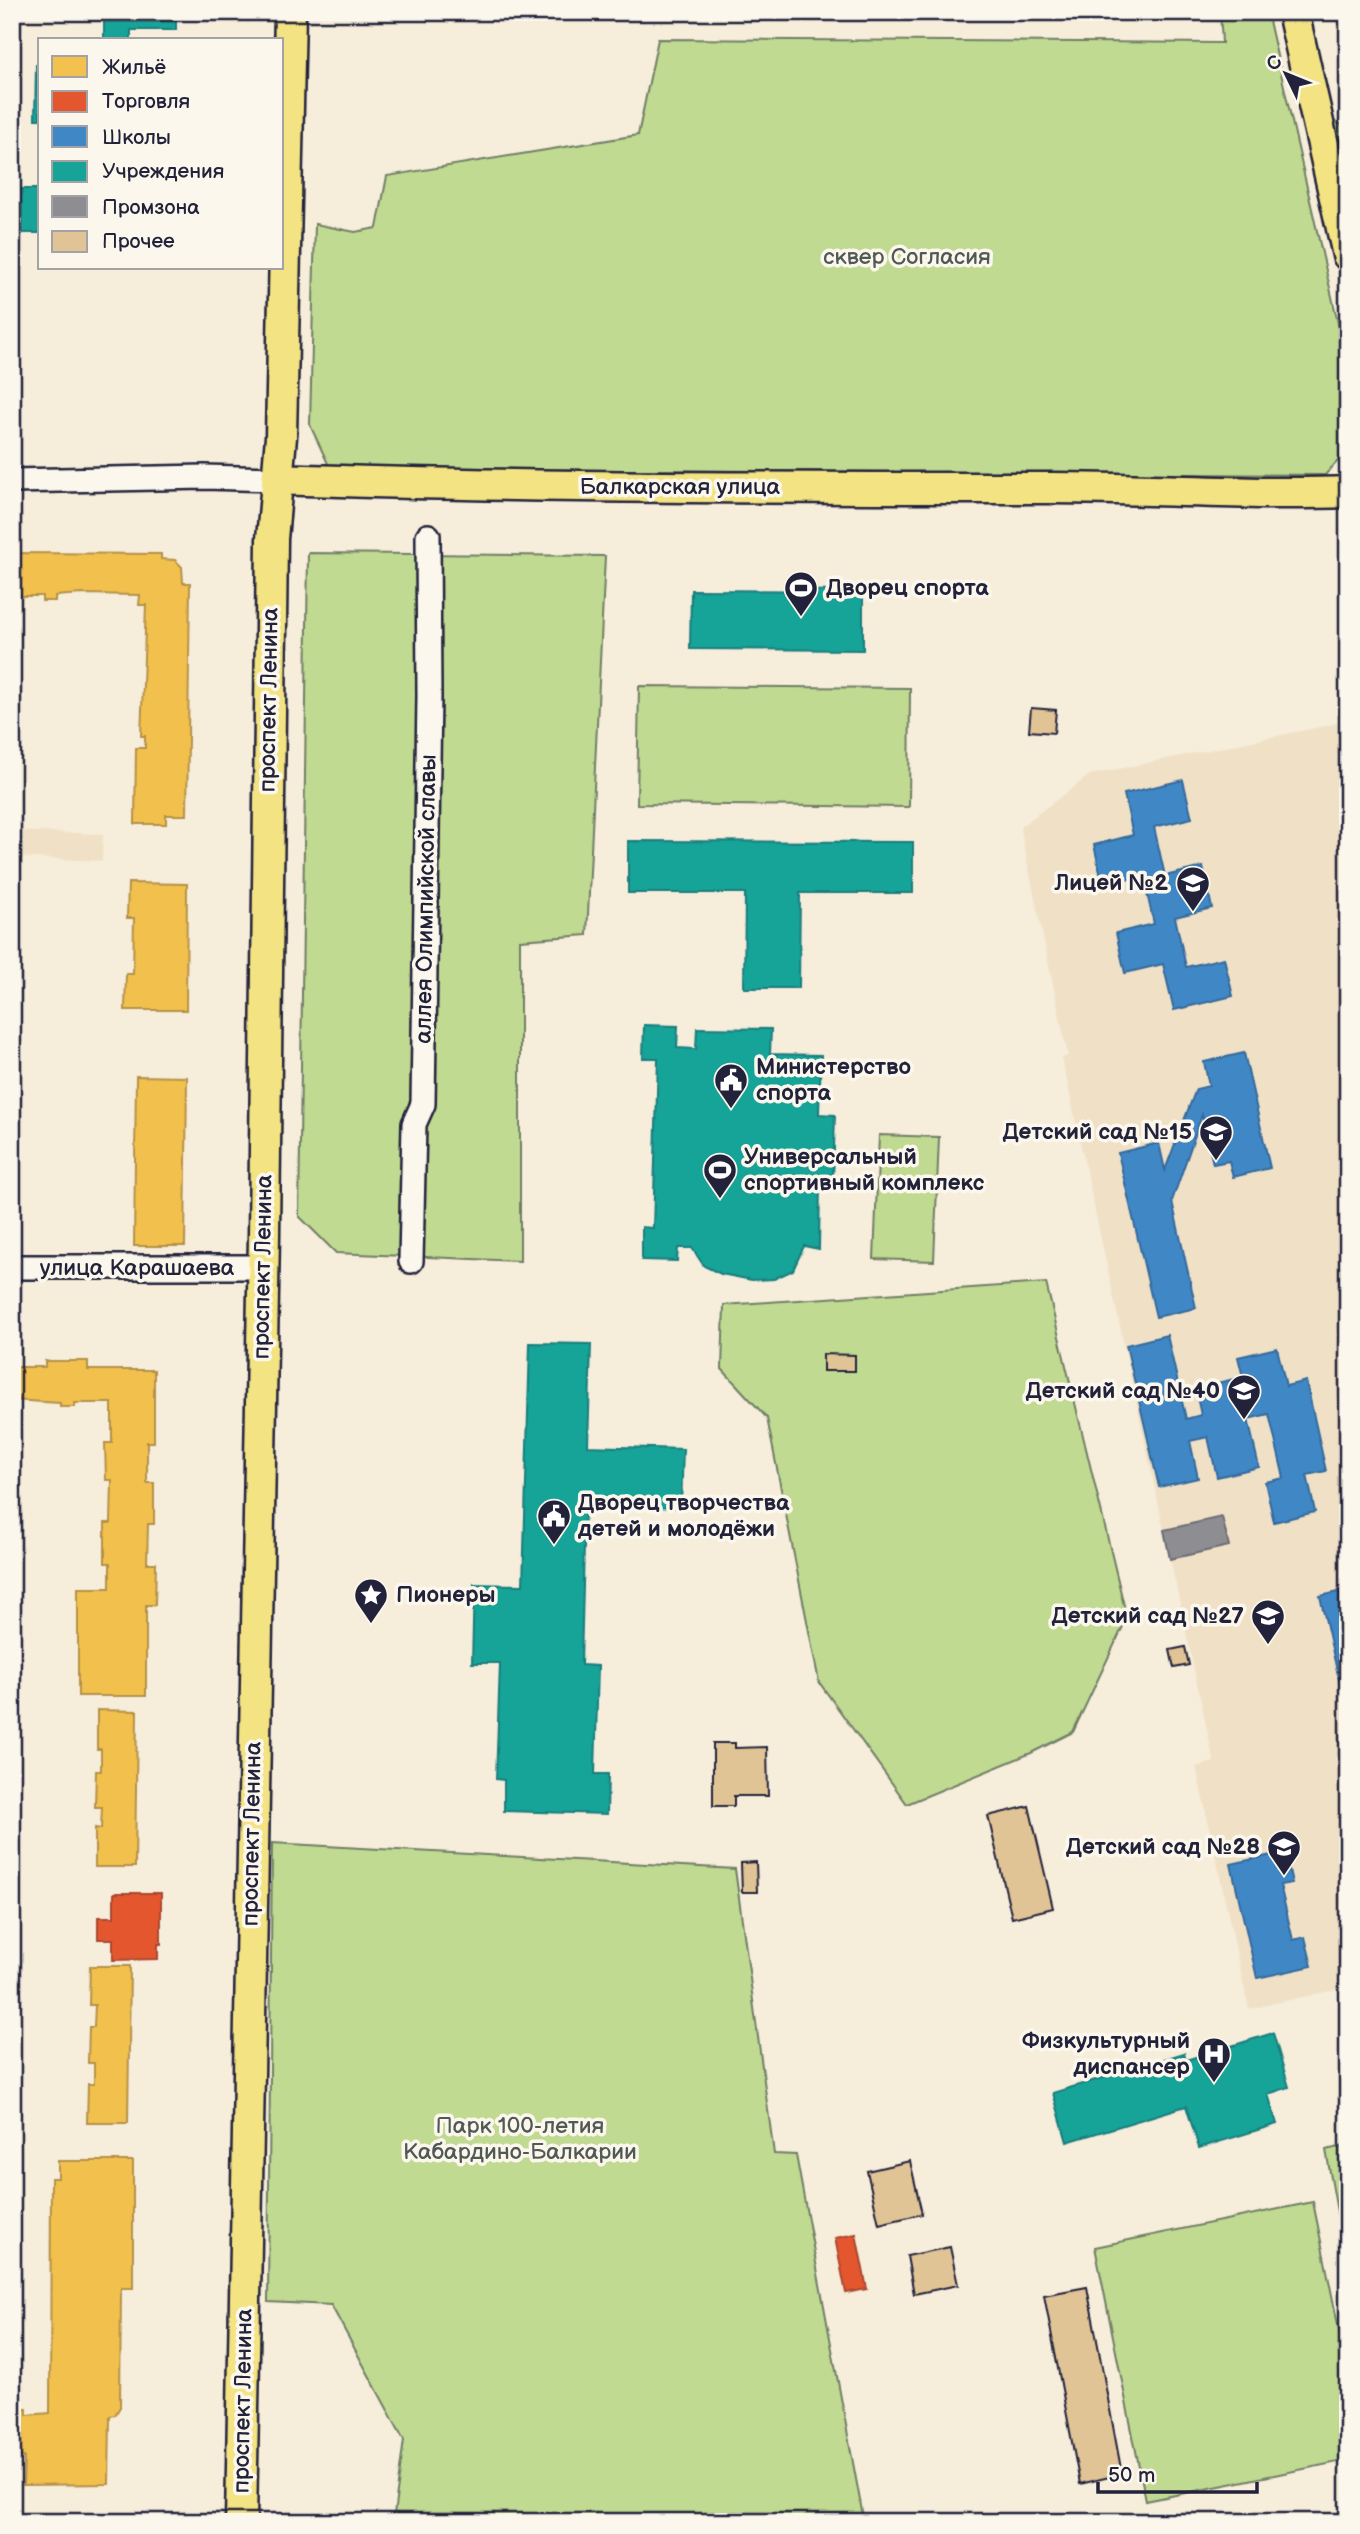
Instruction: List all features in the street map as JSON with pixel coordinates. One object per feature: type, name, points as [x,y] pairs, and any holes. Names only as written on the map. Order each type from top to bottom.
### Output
[{"type":"main road","name":"проспект Ленина","points":[[241,2522],[263,1267],[271,552],[281,438],[290,12]]},
{"type":"main road","points":[[1293,12],[1348,255]]},
{"type":"main road","name":"Балкарская улица","points":[[277,479],[540,487],[1111,488],[1305,494],[1348,492]]},
{"type":"street","name":"Балкарская улица","points":[[12,481],[205,477],[277,479]]},
{"type":"street","name":"аллея Олимпийской славы","points":[[411,1261],[414,1124],[423,1104],[424,1091],[428,536]]},
{"type":"street","name":"улица Карашаева","points":[[12,1267],[263,1267]]},
{"type":"shaded area","points":[[1348,721],[1348,1987],[1249,2009],[1196,1767],[1214,1762],[1062,1058],[1068,1056],[1020,827],[1090,775]]},
{"type":"shaded area","points":[[12,831],[103,834],[102,861],[12,857]]},
{"type":"green space","name":"сквер Согласия","points":[[1220,12],[1267,12],[1348,367],[1348,450],[1325,475],[330,468],[310,425],[315,224],[355,232],[377,228],[387,176],[638,135],[658,39],[1222,43]]},
{"type":"green space","points":[[1316,115],[1348,127],[1348,255]]},
{"type":"green space","points":[[308,553],[605,556],[587,935],[520,940],[520,1261],[336,1253],[299,1216]]},
{"type":"green space","points":[[639,686],[910,688],[909,807],[637,804]]},
{"type":"green space","points":[[879,1135],[939,1137],[934,1261],[874,1259]]},
{"type":"green space","points":[[1046,1283],[1127,1618],[1073,1732],[1031,1753],[907,1804],[819,1682],[767,1418],[722,1369],[724,1305]]},
{"type":"green space","name":"Парк 100-летия Кабардино-Балкарии","points":[[272,1843],[735,1869],[774,2154],[796,2155],[864,2522],[393,2522],[404,2440],[331,2305],[268,2302]]},
{"type":"green space","points":[[1348,2145],[1348,2273],[1326,2150]]},
{"type":"green space","points":[[1313,2202],[1348,2374],[1348,2460],[1146,2501],[1095,2247]]},
{"type":"building: Жильё","points":[[12,553],[161,554],[161,559],[175,560],[182,567],[183,583],[190,583],[187,815],[166,815],[166,824],[135,824],[136,748],[145,748],[145,736],[141,736],[146,605],[139,605],[140,595],[82,594],[55,596],[55,601],[42,601],[42,596],[12,596]]},
{"type":"building: Жильё","points":[[128,883],[187,884],[186,1010],[125,1010],[126,974],[133,974],[134,918],[127,918]]},
{"type":"building: Жильё","points":[[136,1076],[187,1077],[185,1246],[134,1246]]},
{"type":"building: Жильё","points":[[45,1361],[88,1361],[88,1370],[154,1370],[154,1442],[147,1442],[147,1483],[154,1483],[154,1524],[148,1524],[147,1563],[156,1563],[155,1605],[146,1605],[146,1696],[78,1696],[78,1588],[110,1588],[110,1563],[105,1563],[105,1523],[111,1523],[112,1480],[106,1480],[105,1443],[112,1443],[112,1403],[75,1403],[75,1407],[60,1407],[60,1403],[12,1400],[12,1367],[45,1367]]},
{"type":"building: Жильё","points":[[97,1710],[137,1711],[135,1867],[95,1867],[95,1828],[101,1829],[102,1807],[95,1807],[96,1771],[101,1771],[101,1749],[97,1749]]},
{"type":"building: Жильё","points":[[90,1966],[130,1966],[128,2123],[87,2123],[88,2084],[94,2084],[94,2063],[88,2063],[89,2027],[94,2027],[95,2005],[89,2005]]},
{"type":"building: Жильё","points":[[58,2161],[133,2161],[133,2288],[121,2288],[120,2407],[115,2415],[110,2416],[109,2484],[23,2485],[24,2457],[12,2457],[12,2409],[27,2409],[27,2415],[50,2413],[51,2178],[58,2178]]},
{"type":"building: Торговля","points":[[114,1893],[161,1893],[161,1944],[158,1944],[158,1959],[113,1960],[113,1939],[98,1939],[98,1917],[114,1917]]},
{"type":"building: Торговля","points":[[856,2234],[867,2289],[846,2293],[835,2238]]},
{"type":"building: Школы","points":[[1183,780],[1192,818],[1154,827],[1165,876],[1203,867],[1212,908],[1175,917],[1186,967],[1224,958],[1233,996],[1174,1010],[1163,964],[1125,973],[1116,933],[1154,924],[1143,876],[1103,885],[1094,845],[1133,835],[1124,794]]},
{"type":"building: Школы","points":[[1244,1053],[1270,1168],[1233,1177],[1229,1161],[1213,1164],[1202,1115],[1172,1201],[1196,1308],[1156,1317],[1118,1153],[1159,1143],[1165,1170],[1196,1089],[1209,1086],[1204,1062]]},
{"type":"building: Школы","points":[[1167,1335],[1186,1419],[1201,1415],[1195,1388],[1243,1377],[1238,1357],[1277,1348],[1286,1386],[1306,1381],[1326,1471],[1307,1475],[1315,1512],[1274,1522],[1265,1482],[1284,1478],[1269,1414],[1248,1419],[1259,1467],[1217,1477],[1208,1437],[1190,1441],[1198,1478],[1159,1487],[1126,1345]]},
{"type":"building: Школы","points":[[1348,1590],[1348,1719],[1320,1596]]},
{"type":"building: Школы","points":[[1285,1852],[1292,1883],[1280,1885],[1293,1940],[1305,1937],[1312,1966],[1257,1978],[1231,1864]]},
{"type":"building: Учреждения","points":[[104,12],[176,12],[176,30],[131,30],[131,38],[104,38]]},
{"type":"building: Учреждения","points":[[36,65],[38,65],[38,119],[35,119]]},
{"type":"building: Учреждения","points":[[12,189],[38,189],[38,233],[12,233]]},
{"type":"building: Учреждения","points":[[691,590],[863,591],[863,650],[690,649]]},
{"type":"building: Учреждения","points":[[628,841],[913,842],[913,893],[800,893],[799,988],[744,988],[745,893],[628,893]]},
{"type":"building: Учреждения","points":[[644,1025],[678,1026],[677,1048],[696,1049],[697,1028],[771,1029],[770,1054],[821,1055],[819,1114],[835,1115],[833,1182],[820,1181],[819,1249],[804,1246],[793,1270],[774,1279],[752,1280],[721,1274],[704,1266],[692,1248],[678,1248],[677,1261],[642,1260],[642,1227],[653,1228],[658,1058],[643,1058]]},
{"type":"building: Учреждения","name":"Дворец творчества детей и молодёжи","points":[[530,1343],[591,1344],[588,1446],[683,1449],[681,1508],[585,1505],[581,1665],[598,1666],[595,1774],[608,1774],[607,1814],[504,1811],[504,1780],[496,1779],[500,1663],[472,1663],[474,1584],[523,1585]]},
{"type":"building: Учреждения","points":[[1348,2007],[1348,2032],[1341,2008]]},
{"type":"building: Учреждения","points":[[1273,2033],[1289,2087],[1268,2094],[1277,2124],[1199,2148],[1186,2106],[1067,2142],[1053,2093],[1184,2053],[1186,2060]]},
{"type":"building: Промзона","points":[[1222,1517],[1229,1546],[1170,1559],[1164,1530]]},
{"type":"building: Прочее","points":[[1031,708],[1056,710],[1054,733],[1029,731]]},
{"type":"building: Прочее","points":[[823,1354],[855,1355],[855,1371],[823,1371]]},
{"type":"building: Прочее","points":[[1185,1647],[1189,1665],[1174,1668],[1170,1650]]},
{"type":"building: Прочее","points":[[713,1743],[735,1743],[735,1748],[767,1747],[768,1796],[734,1796],[734,1806],[713,1806]]},
{"type":"building: Прочее","points":[[1029,1806],[1053,1908],[1012,1918],[988,1816]]},
{"type":"building: Прочее","points":[[756,1862],[757,1892],[742,1892],[741,1863]]},
{"type":"building: Прочее","points":[[910,2161],[922,2214],[879,2224],[867,2171]]},
{"type":"building: Прочее","points":[[950,2247],[958,2285],[914,2294],[907,2256]]},
{"type":"building: Прочее","points":[[1087,2287],[1122,2474],[1080,2484],[1044,2295]]},
{"type":"place","name":"Дворец спорта","points":[[801,618]]},
{"type":"place","name":"Лицей №2","points":[[1193,913]]},
{"type":"place","name":"Министерство спорта","points":[[731,1110]]},
{"type":"place","name":"Детский сад №15","points":[[1216,1162]]},
{"type":"place","name":"Универсальный спортивный комплекс","points":[[720,1200]]},
{"type":"place","name":"Детский сад №40","points":[[1244,1421]]},
{"type":"place","name":"Дворец творчества детей и молодёжи","points":[[554,1546]]},
{"type":"place","name":"Пионеры","points":[[371,1625]]},
{"type":"place","name":"Детский сад №27","points":[[1268,1646]]},
{"type":"place","name":"Детский сад №28","points":[[1284,1877]]},
{"type":"place","name":"Физкультурный диспансер","points":[[1214,2084]]}]
